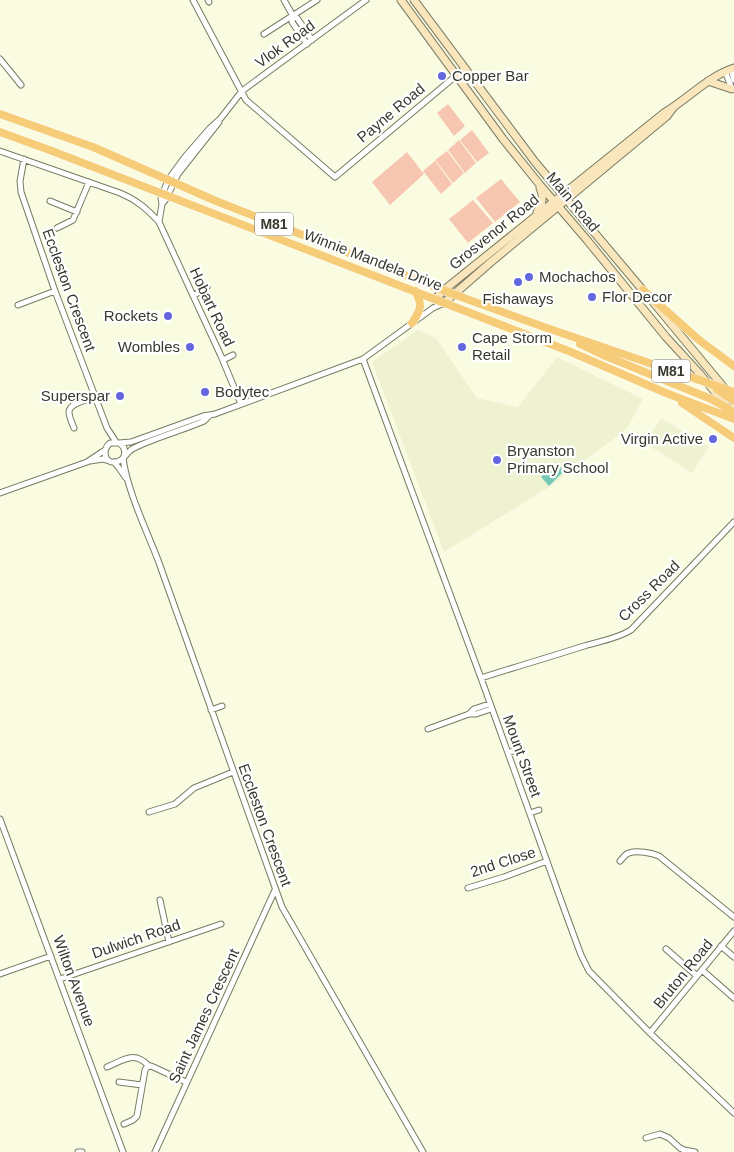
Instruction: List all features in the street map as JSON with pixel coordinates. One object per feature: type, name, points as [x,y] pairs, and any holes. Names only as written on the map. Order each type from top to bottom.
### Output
[{"type":"main road","name":"Main Road","points":[[401,0],[503,139],[540,186],[666,337],[732,412]]},
{"type":"main road","name":"Main Road","points":[[414,0],[535,162],[734,400]]},
{"type":"main road","name":"Grosvenor Road","points":[[444,303],[556,204],[668,116],[673,108],[708,81],[730,69]]},
{"type":"main road","points":[[708,81],[733,89]]},
{"type":"main road","name":"Winnie Mandela Drive","points":[[0,114],[93,147],[249,214],[453,294],[734,392]]},
{"type":"main road","name":"Winnie Mandela Drive","points":[[0,132],[435,299],[734,419]]},
{"type":"main road","points":[[530,221],[542,205],[543,196],[540,186]]},
{"type":"main road","name":"Grosvenor Road","points":[[435,299],[530,221],[556,204]]},
{"type":"main road","points":[[643,290],[699,340],[734,366]]},
{"type":"main road","points":[[412,323],[420,306],[419,298],[414,291]]},
{"type":"main road","points":[[544,327],[603,355],[703,395],[732,412]]},
{"type":"main road","points":[[708,384],[734,400]]},
{"type":"main road","points":[[666,393],[734,438]]},
{"type":"street","points":[[193,0],[242,91]]},
{"type":"street","points":[[284,0],[292,16],[292,22],[307,44]]},
{"type":"street","points":[[264,34],[316,0]]},
{"type":"street","name":"Vlok Road","points":[[165,194],[170,181],[184,158],[221,118],[242,91],[366,0]]},
{"type":"street","points":[[292,16],[298,18],[312,40]]},
{"type":"street","points":[[0,59],[21,85]]},
{"type":"street","name":"Payne Road","points":[[242,91],[246,100],[335,177],[464,69]]},
{"type":"street","points":[[730,69],[734,80]]},
{"type":"street","points":[[730,69],[733,89]]},
{"type":"street","name":"Hobart Road","points":[[0,151],[120,193],[137,200],[148,210],[159,222],[241,404]]},
{"type":"street","name":"Eccleston Crescent","points":[[24,160],[20,181],[21,192],[55,291],[107,428],[118,442]]},
{"type":"street","points":[[57,228],[72,222],[89,182]]},
{"type":"street","points":[[159,222],[161,198],[165,194]]},
{"type":"street","points":[[50,201],[77,212]]},
{"type":"street","points":[[193,296],[207,287]]},
{"type":"street","points":[[18,304],[55,291]]},
{"type":"street","points":[[433,308],[435,299]]},
{"type":"street","name":"Grosvenor Road","points":[[124,457],[135,447],[204,421],[210,416],[362,359],[433,308],[444,303]]},
{"type":"street","points":[[222,360],[233,355]]},
{"type":"street","name":"Mount Street","points":[[362,359],[481,678],[581,955],[589,971],[734,1114]]},
{"type":"street","points":[[74,428],[69,414],[71,406],[96,397]]},
{"type":"street","name":"Grosvenor Road","points":[[118,442],[131,442],[203,416],[210,416]]},
{"type":"street","name":"Eccleston Crescent","points":[[106,448],[107,428]]},
{"type":"street","points":[[0,494],[87,462],[103,459],[113,462],[121,460],[124,457],[125,449],[118,442],[110,443],[87,462]]},
{"type":"street","points":[[106,448],[105,455],[113,462]]},
{"type":"street","name":"Eccleston Crescent","points":[[124,457],[130,485],[275,890],[292,925],[423,1152]]},
{"type":"street","name":"Eccleston Crescent","points":[[113,462],[130,485]]},
{"type":"street","name":"Cross Road","points":[[481,678],[599,641],[621,636],[631,630],[734,522]]},
{"type":"street","points":[[211,710],[222,706]]},
{"type":"street","points":[[428,730],[469,714],[476,714],[490,706]]},
{"type":"street","points":[[508,753],[521,748]]},
{"type":"street","points":[[149,812],[175,804],[194,788],[233,772]]},
{"type":"street","points":[[530,813],[539,810]]},
{"type":"street","name":"Wilton Avenue","points":[[0,819],[123,1152]]},
{"type":"street","points":[[620,861],[628,853],[632,852],[659,856],[734,917]]},
{"type":"street","name":"2nd Close","points":[[468,888],[547,861]]},
{"type":"street","name":"Saint James Crescent","points":[[155,1152],[275,890]]},
{"type":"street","points":[[160,900],[169,942]]},
{"type":"street","name":"Dulwich Road","points":[[60,979],[221,924]]},
{"type":"street","name":"Bruton Road","points":[[650,1033],[734,931]]},
{"type":"street","points":[[722,946],[734,957]]},
{"type":"street","points":[[666,949],[697,976]]},
{"type":"street","points":[[0,974],[51,956]]},
{"type":"street","points":[[702,970],[734,998]]},
{"type":"street","points":[[107,1067],[129,1057],[134,1057],[142,1060],[149,1066],[186,1082]]},
{"type":"street","points":[[124,1124],[137,1116],[145,1070],[149,1066]]},
{"type":"street","points":[[119,1082],[142,1085]]},
{"type":"street","points":[[646,1138],[660,1134],[669,1138],[684,1150],[696,1152]]},
{"type":"shaded area","points":[[448,104],[465,126],[454,136],[437,113]]},
{"type":"shaded area","points":[[472,130],[489,153],[477,162],[460,140]]},
{"type":"shaded area","points":[[459,140],[476,163],[465,173],[448,150]]},
{"type":"shaded area","points":[[447,151],[464,173],[453,183],[435,160]]},
{"type":"shaded area","points":[[407,152],[424,174],[390,205],[372,182]]},
{"type":"shaded area","points":[[435,161],[452,184],[441,194],[423,171]]},
{"type":"shaded area","points":[[501,179],[520,202],[495,222],[476,198]]},
{"type":"shaded area","points":[[473,200],[493,223],[468,243],[449,219]]},
{"type":"shaded area","name":"Bryanston Primary School","points":[[418,330],[436,338],[477,398],[518,407],[557,357],[643,399],[626,430],[546,489],[444,552],[372,362]]},
{"type":"shaded area","points":[[661,418],[709,447],[692,473],[645,443]]},
{"type":"water","points":[[556,463],[564,471],[549,486],[541,477]]},
{"type":"place","name":"Copper Bar","points":[[442,76]]},
{"type":"place","name":"Mochachos","points":[[529,277]]},
{"type":"place","name":"Fishaways","points":[[518,282]]},
{"type":"place","name":"Flor Decor","points":[[592,297]]},
{"type":"place","name":"Rockets","points":[[168,316]]},
{"type":"place","name":"Wombles","points":[[190,347]]},
{"type":"place","name":"Cape Storm Retail","points":[[462,347]]},
{"type":"place","name":"Bodytec","points":[[205,392]]},
{"type":"place","name":"Superspar","points":[[120,396]]},
{"type":"place","name":"Virgin Active","points":[[713,439]]},
{"type":"place","name":"Bryanston Primary School","points":[[497,460]]}]
